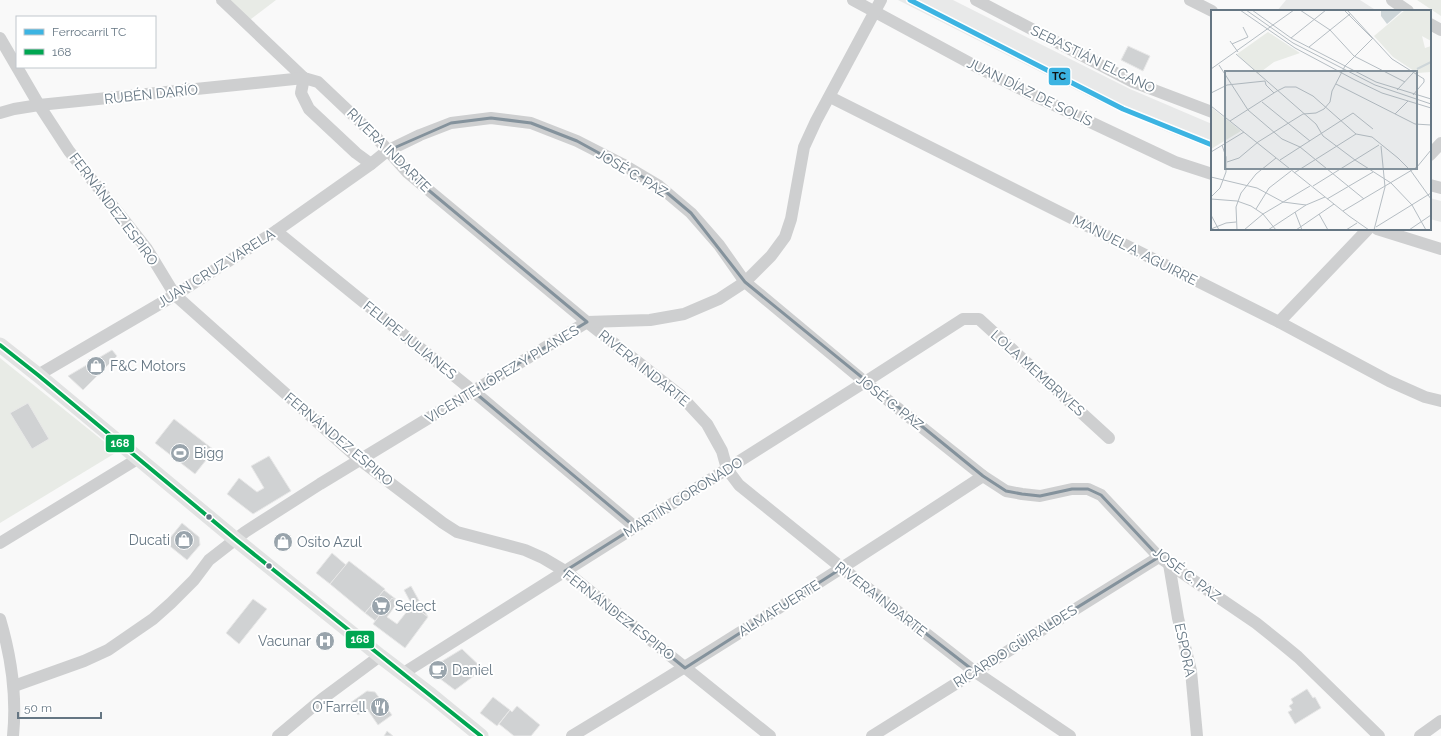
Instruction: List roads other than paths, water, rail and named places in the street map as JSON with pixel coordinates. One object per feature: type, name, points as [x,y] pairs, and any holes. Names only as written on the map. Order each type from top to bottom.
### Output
[{"type":"main road","points":[[0,345],[139,458],[235,539],[481,736]]},
{"type":"street","name":"RIVERA INDARTE","points":[[222,0],[304,78],[318,82],[376,137],[408,173],[587,322],[681,396],[706,424],[722,451],[727,469],[739,485],[974,671],[1070,736]]},
{"type":"street","name":"JUAN DÍAZ DE SOLÍS","points":[[853,0],[1033,95],[1175,162],[1211,174]]},
{"type":"street","name":"VICENTE LÓPEZ Y PLANES","points":[[14,686],[84,662],[108,650],[153,619],[194,580],[209,560],[235,539],[360,460],[587,322],[650,320],[684,314],[719,299],[745,282],[771,256],[785,237],[791,219],[804,147],[816,121],[881,0]]},
{"type":"street","name":"SEBASTIÁN ELCANO","points":[[976,0],[1133,82],[1211,112]]},
{"type":"street","points":[[1190,0],[1211,11]]},
{"type":"street","points":[[1392,0],[1407,10]]},
{"type":"street","points":[[1431,25],[1441,30]]},
{"type":"street","name":"FERNÁNDEZ ESPIRO","points":[[0,38],[16,65]]},
{"type":"street","name":"FERNÁNDEZ ESPIRO","points":[[17,68],[39,105],[69,150],[147,249],[175,295],[360,460],[425,510],[457,532],[525,550],[543,558],[565,571],[770,736]]},
{"type":"street","name":"RIVERA INDARTE","points":[[304,78],[301,93],[309,109],[371,164]]},
{"type":"street","name":"RUBÉN DARÍO","points":[[0,113],[39,105],[304,78]]},
{"type":"street","name":"MANUEL A. AGUIRRE","points":[[830,97],[1279,322],[1389,381],[1425,397],[1441,401]]},
{"type":"street","name":"JOSÉ C. PAZ","points":[[387,151],[420,135],[451,123],[491,118],[531,123],[577,141],[622,164],[659,186],[691,213],[719,245],[745,282],[865,382],[983,476],[1006,491],[1022,494],[1040,496],[1072,489],[1088,490],[1101,495],[1159,556],[1256,623],[1281,643],[1298,657],[1379,736]]},
{"type":"street","points":[[1431,154],[1441,143]]},
{"type":"street","name":"JUAN CRUZ VARELA","points":[[38,375],[175,295],[276,231],[387,151]]},
{"type":"street","points":[[1431,185],[1441,188]]},
{"type":"street","points":[[1279,322],[1367,230]]},
{"type":"street","points":[[1380,230],[1441,249]]},
{"type":"street","name":"FELIPE JULIANES","points":[[276,231],[473,391],[635,527]]},
{"type":"street","name":"MARTÍN CORONADO","points":[[402,674],[963,319]]},
{"type":"street","name":"LOLA MEMBRIVES","points":[[963,319],[979,319],[1109,438]]},
{"type":"street","points":[[0,543],[139,458]]},
{"type":"street","name":"ALMAFUERTE","points":[[572,736],[685,668],[983,476]]},
{"type":"street","name":"RICARDO GÜIRALDES","points":[[872,736],[1159,556]]},
{"type":"street","name":"ESPORA","points":[[1169,564],[1178,618],[1191,671],[1197,736]]},
{"type":"street","points":[[0,619],[7,643],[14,686],[14,723],[12,736]]},
{"type":"street","points":[[278,736],[322,699],[380,656]]},
{"type":"street","points":[[1420,736],[1441,721]]},
{"type":"rail line","name":"TC","points":[[910,0],[1123,109],[1211,145]]},
{"type":"place","name":"F&C Motors","points":[[96,366]]},
{"type":"place","name":"Bigg","points":[[180,453]]},
{"type":"place","name":"Ducati","points":[[184,540]]},
{"type":"place","name":"Osito Azul","points":[[283,542]]},
{"type":"place","name":"Select","points":[[381,606]]},
{"type":"place","name":"Vacunar","points":[[325,641]]},
{"type":"place","name":"Daniel","points":[[438,670]]},
{"type":"place","name":"O'Farrell","points":[[380,707]]}]
